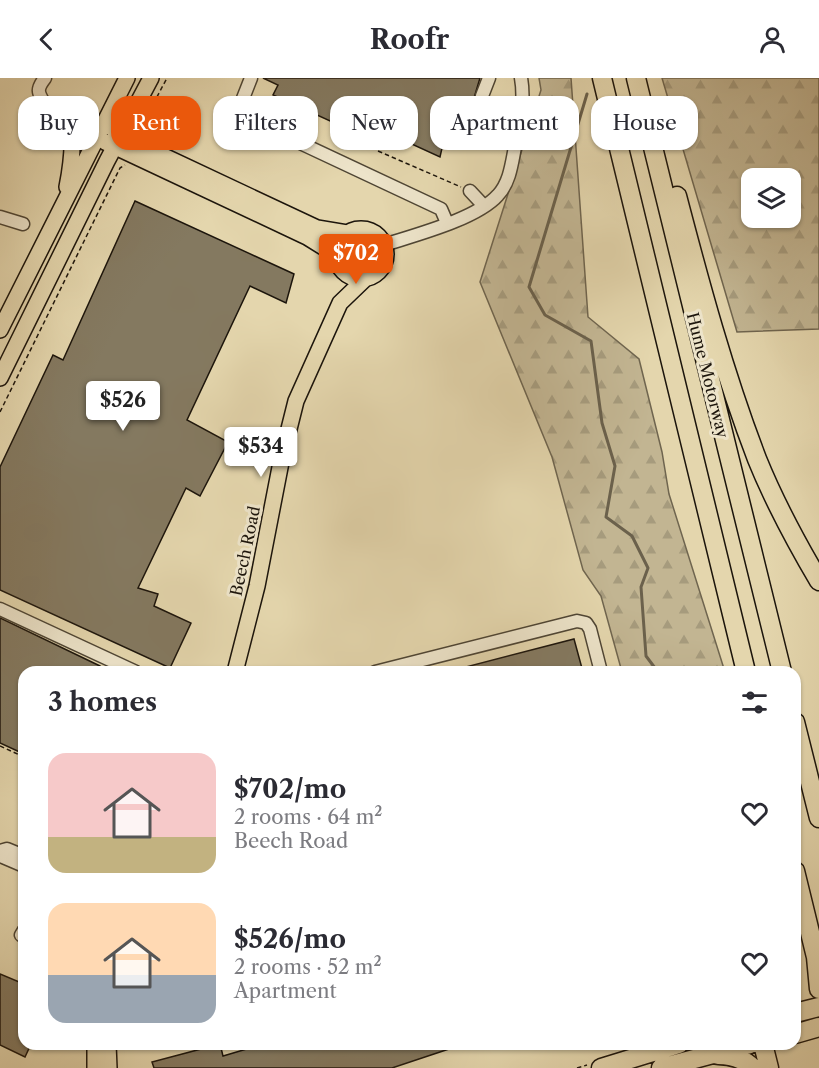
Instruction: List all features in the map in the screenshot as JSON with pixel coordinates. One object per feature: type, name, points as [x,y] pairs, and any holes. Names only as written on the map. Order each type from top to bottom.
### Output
[{"type":"highway","name":"Hume Motorway","points":[[602,78],[745,666]]},
{"type":"highway","name":"Hume Motorway","points":[[638,87],[781,666]]},
{"type":"highway","points":[[638,87],[670,168],[699,278],[758,460],[791,532],[819,581]]},
{"type":"highway","points":[[801,746],[819,818]]},
{"type":"highway","points":[[801,894],[818,960],[819,988]]},
{"type":"highway","points":[[801,1012],[819,1007]]},
{"type":"highway","points":[[801,1032],[819,1027]]},
{"type":"highway","points":[[601,1068],[660,1050]]},
{"type":"highway","points":[[661,1068],[726,1050]]},
{"type":"highway","points":[[765,1050],[769,1068]]},
{"type":"highway","points":[[698,1057],[731,1056],[741,1059],[753,1068]]},
{"type":"main road","points":[[0,330],[127,78]]},
{"type":"main road","points":[[141,96],[151,78]]},
{"type":"main road","points":[[100,132],[111,138]]},
{"type":"main road","points":[[63,205],[72,150]]},
{"type":"main road","points":[[0,378],[113,150]]},
{"type":"main road","points":[[135,150],[307,237],[338,261],[352,277],[366,278],[374,275],[384,262],[384,245],[375,234],[361,229],[341,239],[338,261]]},
{"type":"main road","points":[[138,150],[317,228],[347,234]]},
{"type":"main road","name":"Beech Road","points":[[338,261],[340,303]]},
{"type":"main road","name":"Beech Road","points":[[237,666],[257,586],[282,457],[296,401],[340,303],[366,278]]},
{"type":"main road","points":[[94,1050],[95,1068]]},
{"type":"main road","points":[[108,1050],[109,1068]]},
{"type":"street","points":[[251,78],[240,106],[247,118],[441,209],[447,223]]},
{"type":"street","points":[[482,96],[489,78]]},
{"type":"street","points":[[384,245],[447,223],[484,206],[499,195],[509,174],[524,101],[521,78]]},
{"type":"street","points":[[39,96],[38,91],[42,79]]},
{"type":"street","points":[[470,191],[484,206]]},
{"type":"street","points":[[0,217],[23,224]]},
{"type":"street","points":[[0,609],[123,666]]},
{"type":"street","points":[[399,666],[577,621],[586,623],[590,629],[599,666]]},
{"type":"street","points":[[18,854],[7,849],[0,851],[3,857],[18,864]]},
{"type":"path","points":[[157,96],[167,78]]},
{"type":"path","points":[[378,151],[470,191]]},
{"type":"path","points":[[0,412],[120,168],[126,164]]},
{"type":"path","points":[[0,746],[18,754]]},
{"type":"green space","points":[[539,78],[571,78],[572,96],[539,96],[541,90]]},
{"type":"green space","points":[[662,78],[819,78],[819,329],[737,332],[683,150],[698,150],[698,96],[667,96]]},
{"type":"green space","points":[[522,150],[576,150],[588,317],[639,359],[662,452],[669,494],[723,666],[620,666],[601,596],[583,570],[552,457],[480,282]]},
{"type":"building","points":[[263,78],[480,78],[475,96],[430,96],[430,150],[442,150],[440,157],[418,147],[418,96],[330,96],[330,121],[318,115],[318,96],[275,96],[273,95],[278,85]]},
{"type":"building","points":[[135,201],[294,274],[286,303],[250,286],[187,420],[228,442],[200,496],[186,488],[138,588],[158,594],[154,606],[191,623],[171,666],[166,666],[0,590],[0,467],[53,355],[63,360]]},
{"type":"building","points":[[0,618],[100,666],[18,666],[18,751],[0,743]]},
{"type":"building","points":[[574,639],[581,666],[470,666]]},
{"type":"building","points":[[0,974],[18,982],[18,1050],[28,1050],[25,1057],[0,1045]]},
{"type":"building","points":[[197,1050],[222,1050],[223,1056],[244,1050],[446,1050],[392,1068],[154,1068],[152,1062]]},
{"type":"waterway","points":[[587,94],[529,287],[545,315],[591,341],[602,423],[615,466],[606,517],[632,536],[648,568],[641,587],[646,656],[654,666]]}]
